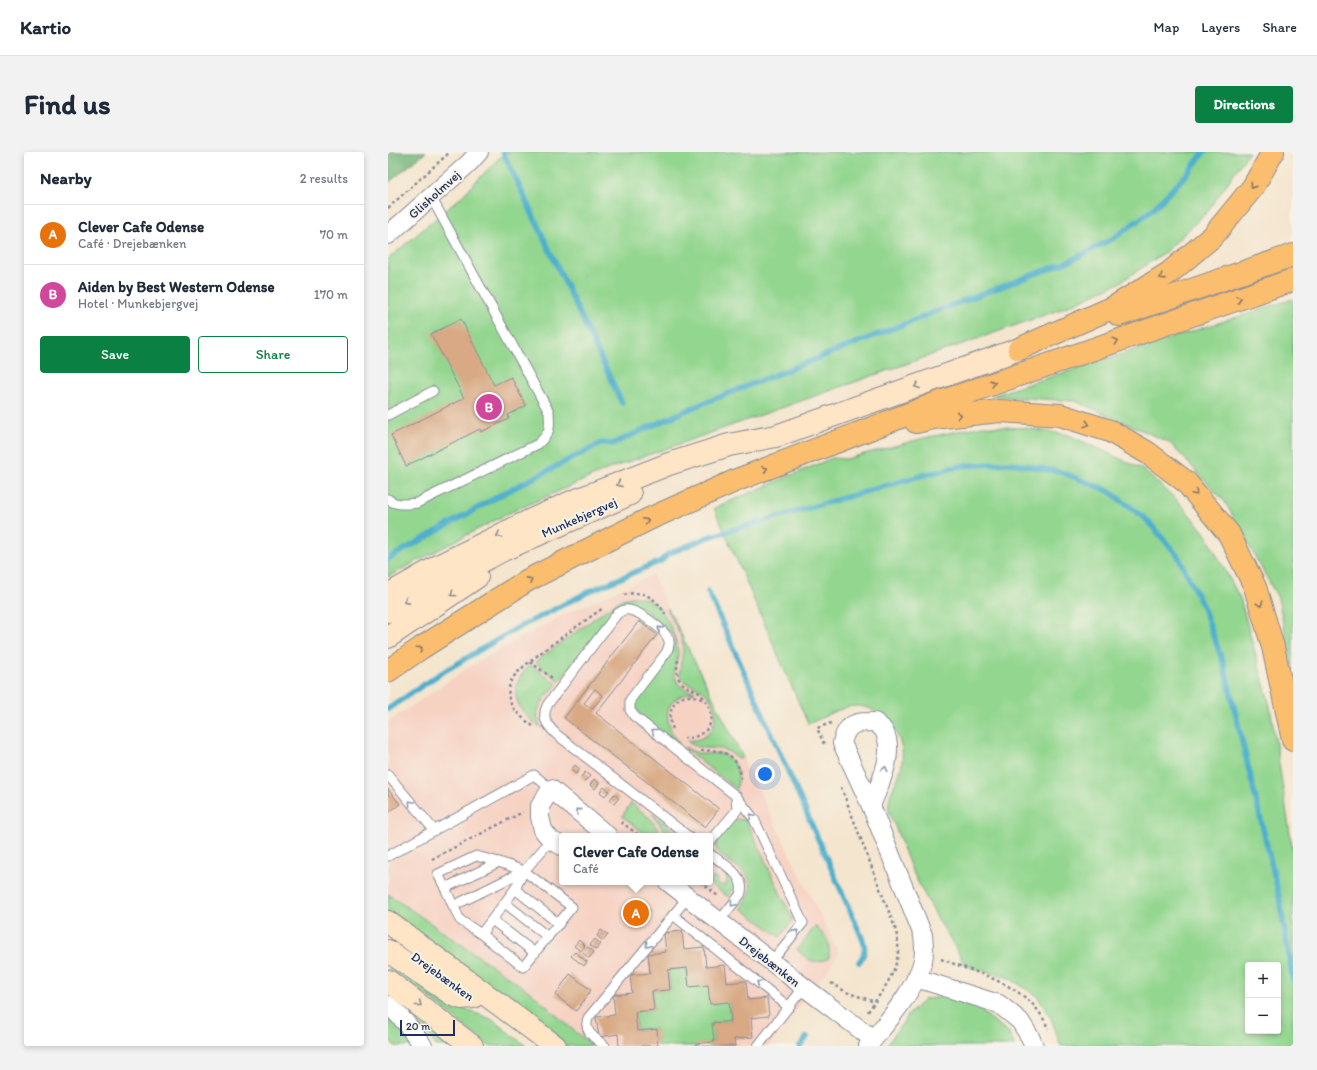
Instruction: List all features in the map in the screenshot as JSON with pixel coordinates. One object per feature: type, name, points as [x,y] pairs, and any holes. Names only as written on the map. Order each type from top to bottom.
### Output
[{"type":"highway","points":[[1019,349],[1114,307],[1169,273],[1213,236],[1253,187],[1273,152]]},
{"type":"highway","points":[[1019,349],[1288,257]]},
{"type":"highway","points":[[388,671],[421,648],[528,580],[649,519],[737,480],[932,405],[1291,281]]},
{"type":"highway","points":[[826,446],[933,418],[1000,411],[1060,415],[1110,431],[1148,453],[1186,482],[1229,534],[1255,587],[1273,647],[1293,740]]},
{"type":"street","name":"Glisholmvej","points":[[388,235],[469,163],[479,152]]},
{"type":"street","points":[[388,595],[442,564],[493,538],[569,503],[669,464],[729,446],[776,436],[1019,349]]},
{"type":"street","name":"Munkebjergvej","points":[[388,611],[503,550],[687,471],[776,436]]},
{"type":"street","points":[[388,637],[476,578],[503,550]]},
{"type":"street","points":[[844,732],[852,724],[863,722],[875,722],[884,730],[889,747],[885,769],[871,806]]},
{"type":"street","name":"Drejebænken","points":[[672,885],[804,988],[858,1027],[871,1043],[909,992],[922,965],[924,955],[922,935],[871,806],[842,743],[844,732]]},
{"type":"street","points":[[556,843],[543,830],[540,817],[540,806],[551,789],[604,833]]},
{"type":"street","points":[[388,922],[555,1046]]},
{"type":"street","name":"Drejebænken","points":[[388,936],[473,997],[536,1046]]},
{"type":"street","points":[[388,951],[453,995],[461,998],[473,997]]},
{"type":"street","points":[[916,978],[999,1004],[1020,1021],[1034,1046]]},
{"type":"street","points":[[388,981],[472,1046]]},
{"type":"street","points":[[388,1005],[397,1012],[413,1030],[423,1046]]},
{"type":"lane","points":[[388,499],[390,502],[403,505],[417,503],[538,444],[547,436],[550,426],[549,412],[431,197]]},
{"type":"lane","points":[[388,415],[433,391]]},
{"type":"lane","points":[[684,833],[548,726],[545,719],[544,711],[548,704],[617,614],[626,610],[637,612],[666,635],[669,641],[669,647],[666,653],[630,700],[630,710],[634,716],[736,796],[754,819],[803,923],[771,962]]},
{"type":"lane","points":[[388,775],[434,830]]},
{"type":"lane","points":[[388,856],[534,775],[551,789]]},
{"type":"lane","points":[[713,838],[737,810],[736,796]]},
{"type":"lane","points":[[453,906],[524,871],[556,843]]},
{"type":"lane","points":[[476,856],[524,871],[572,907],[523,967],[481,934],[460,920],[438,874],[476,856]]},
{"type":"lane","points":[[713,856],[738,876],[742,886],[740,895],[719,921]]},
{"type":"lane","points":[[445,888],[499,862]]},
{"type":"lane","points":[[481,934],[515,889],[524,871]]},
{"type":"lane","points":[[515,889],[559,924]]},
{"type":"lane","points":[[604,1046],[588,1031],[588,1018],[688,897]]},
{"type":"lane","points":[[505,903],[548,937]]},
{"type":"lane","points":[[673,915],[789,1007]]},
{"type":"lane","points":[[492,920],[535,953]]},
{"type":"lane","points":[[758,1046],[804,988]]},
{"type":"path","points":[[388,208],[450,152]]},
{"type":"path","points":[[620,597],[625,594],[634,593],[650,596],[662,608],[669,620]]},
{"type":"path","points":[[537,729],[518,715],[512,706],[509,696],[511,680],[516,673],[530,662],[608,604]]},
{"type":"path","points":[[679,654],[677,667],[679,679],[683,684],[699,693],[711,713],[712,721],[709,728],[697,737],[684,738],[679,736]]},
{"type":"path","points":[[530,662],[562,686]]},
{"type":"path","points":[[676,733],[670,718],[672,708],[676,702],[688,696],[693,696],[705,701]]},
{"type":"path","points":[[826,750],[817,728],[832,722],[844,732]]},
{"type":"path","points":[[696,750],[720,751],[732,757],[740,770],[741,777],[741,782],[736,796]]},
{"type":"path","points":[[840,786],[894,925],[899,952],[894,970],[858,1027]]},
{"type":"path","points":[[432,859],[529,808],[540,806]]},
{"type":"shaded area","points":[[652,575],[839,953],[768,1046],[593,1046],[533,994],[388,894],[388,722],[472,665],[561,616]]},
{"type":"green space","points":[[388,152],[426,152],[388,183]]},
{"type":"green space","points":[[505,152],[1249,152],[1207,212],[1164,253],[1119,283],[1059,310],[611,468],[507,514],[388,577],[388,259],[459,199]]},
{"type":"green space","points":[[1293,299],[1293,670],[1278,598],[1225,502],[1169,442],[1075,401],[991,396]]},
{"type":"green space","points":[[983,426],[1025,428],[1069,435],[1142,469],[1177,500],[1205,533],[1240,598],[1270,706],[1293,853],[1293,1046],[1061,1046],[1051,1018],[1037,996],[1009,978],[966,966],[937,918],[911,868],[890,815],[889,801],[901,770],[902,763],[900,741],[895,730],[880,714],[859,706],[847,707],[808,724],[714,508],[832,458],[846,459],[924,438]]},
{"type":"green space","points":[[632,597],[643,598],[652,602],[665,616],[677,644],[678,655],[675,676],[677,682],[681,687],[695,692],[684,694],[676,698],[668,710],[669,726],[679,743],[678,744],[647,721],[635,707],[637,698],[674,648],[674,638],[668,630],[638,606],[628,603],[619,605],[559,681],[535,662],[617,602],[622,599]]},
{"type":"green space","points":[[668,608],[743,758],[738,759],[726,750],[702,748],[689,743],[688,740],[698,739],[708,734],[712,729],[715,716],[713,704],[705,693],[697,687],[684,681],[680,676],[683,645],[667,609]]},
{"type":"green space","points":[[531,665],[557,684],[540,705],[538,710],[538,722],[542,728],[527,716],[520,708],[517,701],[516,688],[518,682],[521,675]]},
{"type":"green space","points":[[685,747],[692,751],[706,754],[719,753],[729,758],[736,767],[738,784],[736,789],[684,748]]},
{"type":"green space","points":[[631,803],[651,819],[660,833],[644,833],[622,816]]},
{"type":"green space","points":[[652,813],[677,833],[666,833]]},
{"type":"green space","points":[[736,819],[745,820],[748,824],[793,920],[780,937],[741,908],[749,894],[750,884],[747,876],[724,858],[718,851],[716,844],[717,840],[726,827]]},
{"type":"green space","points":[[726,872],[735,881],[735,887],[728,897],[712,885],[713,878],[718,878],[718,885],[727,885]]},
{"type":"green space","points":[[388,894],[533,994],[593,1046],[566,1046],[388,913]]},
{"type":"green space","points":[[815,926],[827,940],[829,947],[829,958],[819,962],[808,959],[797,950]]},
{"type":"green space","points":[[388,958],[456,1006],[491,1019],[526,1046],[489,1046],[426,995],[388,968]]},
{"type":"green space","points":[[687,968],[729,1002],[731,1021],[712,1023],[714,1042],[696,1046],[658,1046],[656,1029],[637,1031],[635,1012],[654,1010],[652,991],[670,989],[668,970]]},
{"type":"green space","points":[[944,997],[973,1005],[1008,1032],[1015,1046],[886,1046],[909,1014],[925,999]]},
{"type":"green space","points":[[388,1015],[398,1023],[412,1046],[395,1046],[388,1038]]},
{"type":"green space","points":[[416,1017],[451,1046],[436,1046]]},
{"type":"building","points":[[461,319],[494,385],[511,377],[526,406],[508,415],[509,419],[481,432],[480,429],[406,466],[391,435],[464,398],[431,334]]},
{"type":"building","points":[[639,621],[657,635],[596,713],[719,809],[705,827],[564,718]],"holes":[[[595,689],[603,696],[592,709],[584,703]]]},
{"type":"building","points":[[575,765],[580,769],[576,774],[571,770]]},
{"type":"building","points":[[585,772],[590,776],[585,781],[581,777]]},
{"type":"building","points":[[594,779],[599,783],[595,789],[590,785]]},
{"type":"building","points":[[604,787],[609,791],[605,796],[600,792]]},
{"type":"building","points":[[388,789],[400,804],[388,813]]},
{"type":"building","points":[[614,794],[619,798],[614,804],[610,800]]},
{"type":"building","points":[[636,899],[650,910],[638,925],[624,913]]},
{"type":"building","points":[[601,930],[608,935],[603,941],[597,936]]},
{"type":"building","points":[[682,931],[684,949],[704,947],[706,967],[725,965],[727,983],[746,981],[748,1000],[767,998],[769,1016],[751,1018],[753,1037],[734,1039],[735,1046],[696,1046],[696,1044],[714,1042],[712,1023],[731,1021],[729,1002],[710,1004],[708,985],[689,987],[687,968],[668,970],[670,990],[652,991],[654,1010],[635,1012],[637,1031],[657,1029],[658,1046],[619,1046],[618,1034],[599,1037],[596,1017],[615,1015],[613,995],[632,993],[630,975],[650,973],[648,954],[666,952],[664,933]]},
{"type":"building","points":[[595,939],[601,944],[596,950],[590,945]]},
{"type":"building","points":[[579,940],[585,946],[581,951],[574,946]]},
{"type":"building","points":[[588,947],[594,952],[589,958],[583,953]]},
{"type":"building","points":[[575,952],[587,962],[584,966],[571,956]]},
{"type":"building","points":[[570,974],[591,990],[576,1011],[555,995]]},
{"type":"waterway","points":[[503,152],[622,403]]},
{"type":"waterway","points":[[388,559],[504,493],[602,443],[612,444],[694,407],[955,304],[1070,261],[1114,238],[1152,210],[1187,174],[1204,152]]},
{"type":"waterway","points":[[388,709],[438,675],[512,631],[590,591],[661,561],[668,554],[708,537],[920,476],[961,466],[1010,463],[1061,472],[1109,491],[1147,520],[1178,556],[1203,607],[1224,665],[1279,896],[1293,980]]},
{"type":"waterway","points":[[708,591],[863,940],[864,951],[859,962]]},
{"type":"waterway","points":[[800,1046],[807,1037]]},
{"type":"place","name":"Aiden by Best Western Odense","points":[[489,407]]},
{"type":"place","name":"Clever Cafe Odense","points":[[636,913]]}]
